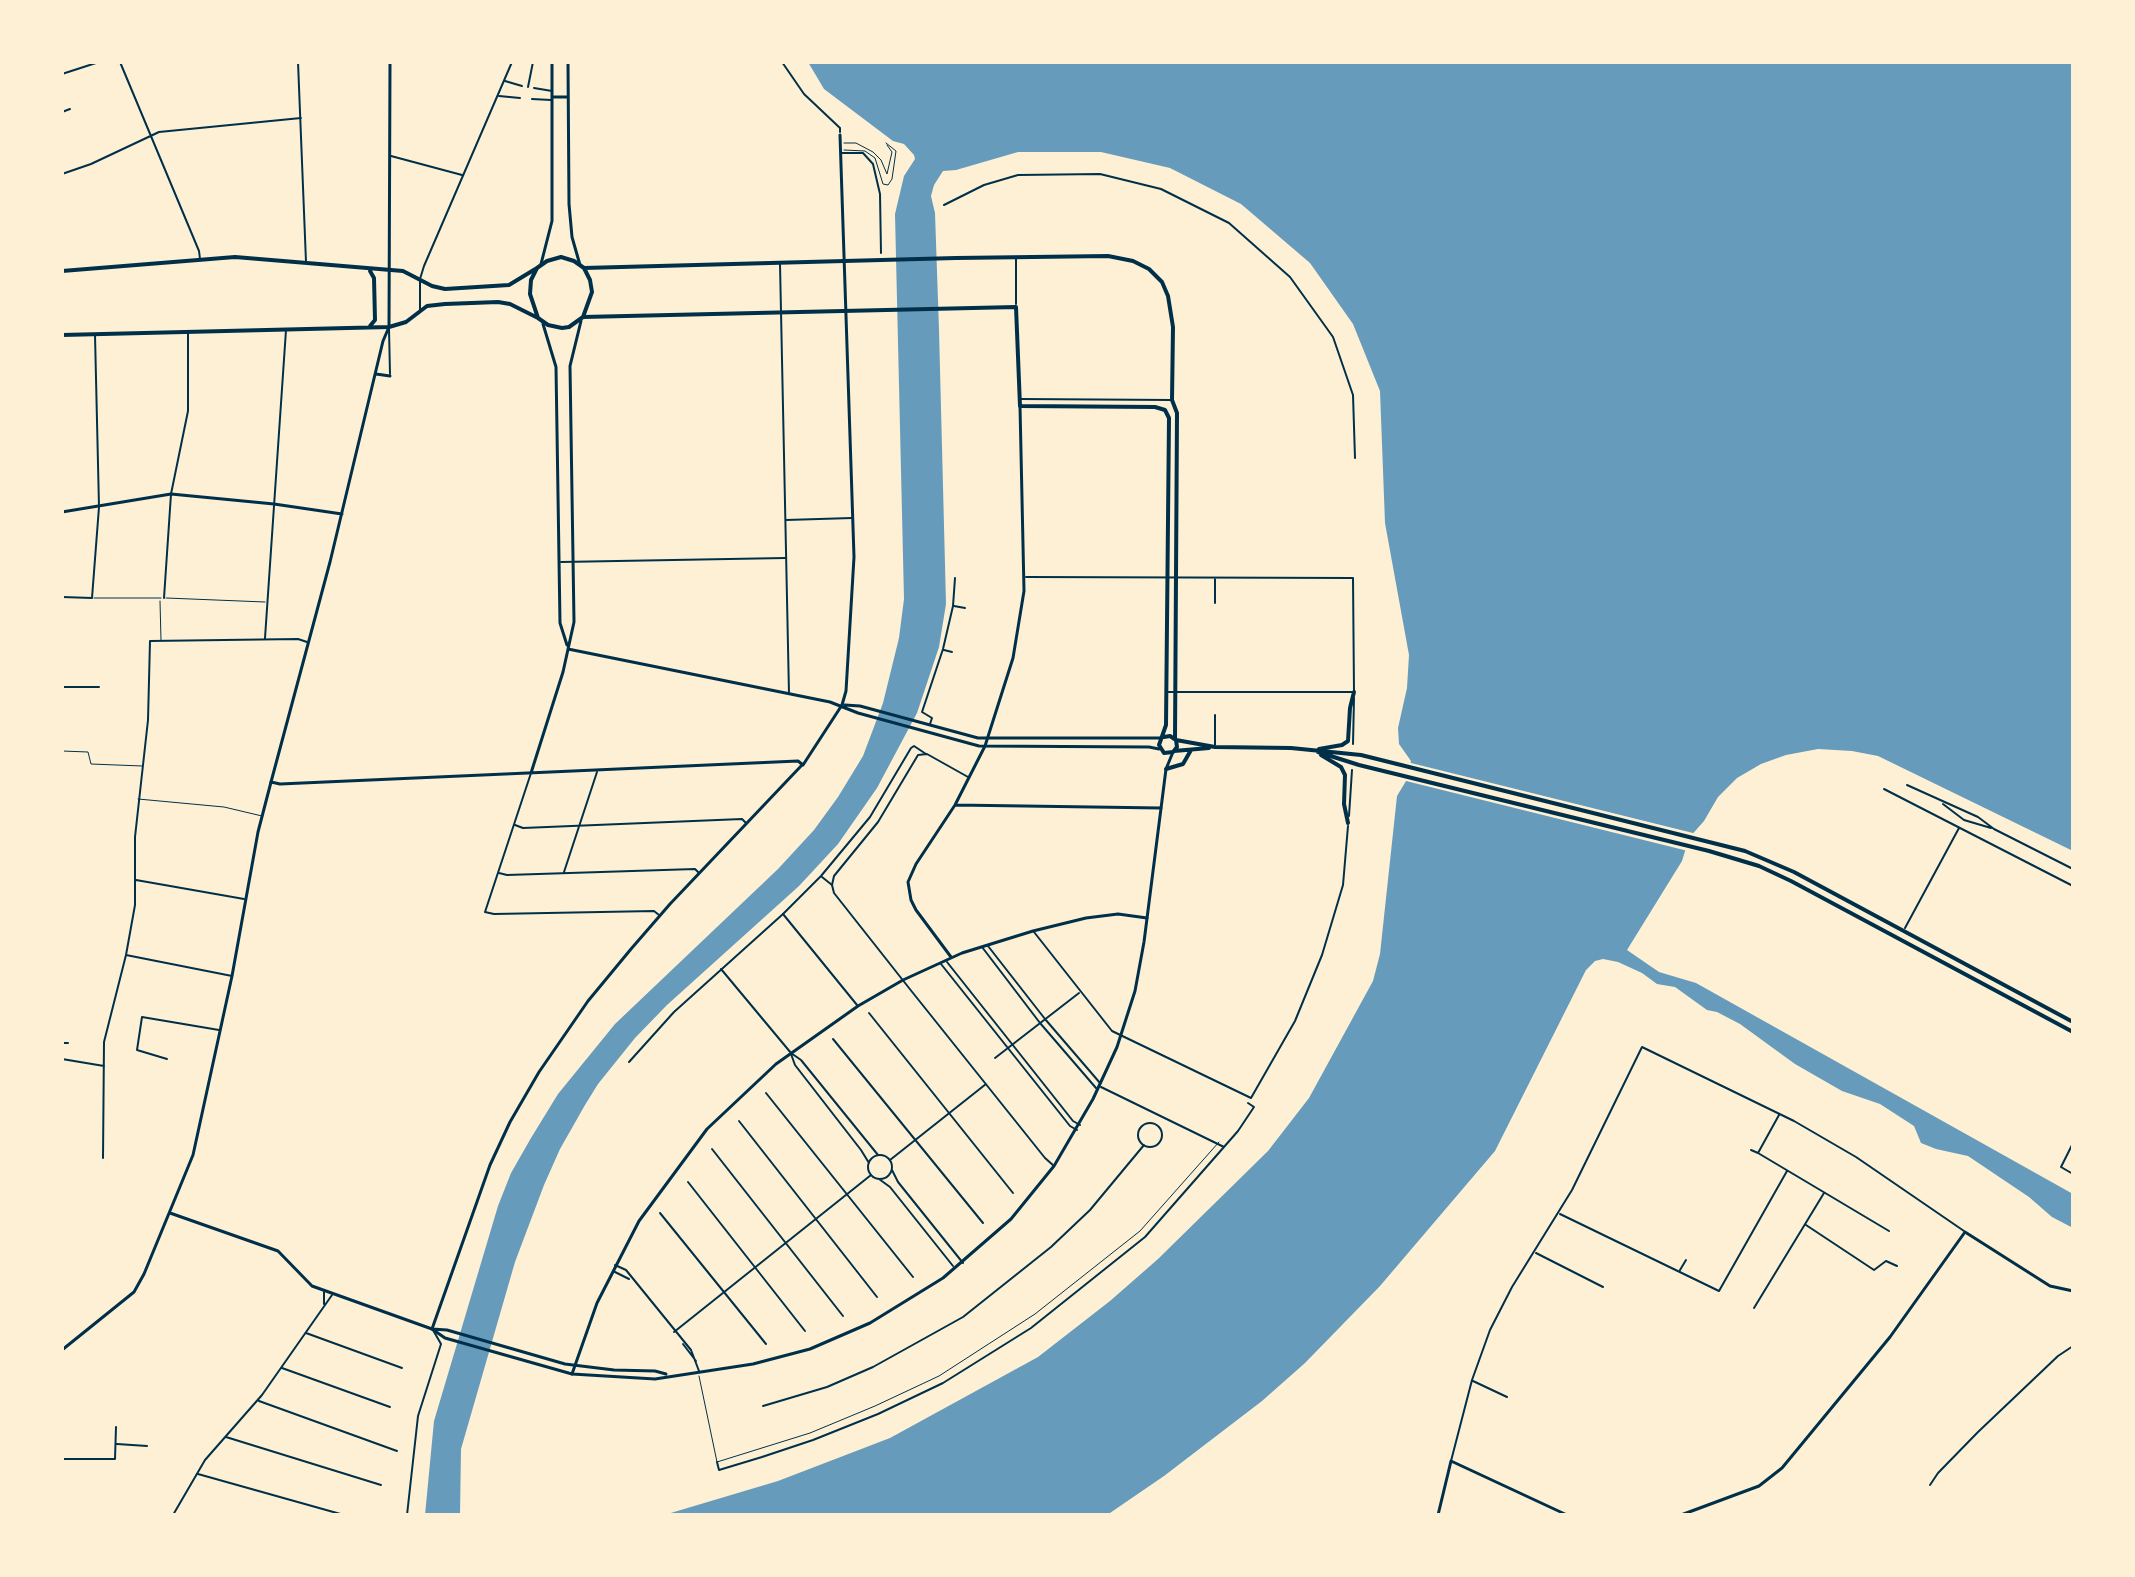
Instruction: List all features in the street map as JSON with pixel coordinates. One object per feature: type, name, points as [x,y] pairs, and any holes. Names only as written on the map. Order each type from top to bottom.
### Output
[{"type":"main road","points":[[62,1350],[134,1292],[193,1155],[232,976],[262,816],[389,327],[390,62]]},
{"type":"main road","points":[[552,62],[552,221],[539,266],[531,280],[530,294],[556,367],[560,623],[568,649]]},
{"type":"main road","points":[[531,773],[574,622],[570,366],[592,293],[590,280],[582,267],[569,213],[568,62]]},
{"type":"main road","points":[[553,98],[568,97]]},
{"type":"main road","points":[[432,1329],[473,1210],[510,1122],[539,1072],[588,1001],[660,915],[803,765],[842,705],[846,691],[854,557],[840,133]]},
{"type":"main road","points":[[62,271],[235,257],[407,272],[438,288],[496,288],[509,285],[539,266],[561,257],[582,267],[1116,257],[1141,264],[1157,277],[1168,296],[1172,315],[1172,400],[1177,413],[1174,692],[1177,747],[1166,769],[1135,991],[1100,1087],[1077,1130],[1054,1166],[1011,1219],[963,1263],[899,1307],[830,1341],[758,1363],[655,1379],[633,1379],[572,1374],[445,1338],[432,1329],[305,1282],[278,1251],[170,1213]]},
{"type":"main road","points":[[368,328],[375,320],[374,278],[369,270]]},
{"type":"main road","points":[[62,335],[389,327],[406,322],[438,304],[498,302],[510,304],[562,328],[582,319],[1016,307],[1024,577],[1024,601],[1017,643],[989,738],[955,805],[916,864],[908,882],[916,910],[951,957]]},
{"type":"main road","points":[[376,374],[390,376]]},
{"type":"main road","points":[[1020,406],[1155,407],[1165,410],[1169,418],[1167,692],[1163,737],[1159,743],[1166,769]]},
{"type":"main road","points":[[62,512],[171,494],[342,514]]},
{"type":"main road","points":[[568,649],[842,705],[860,706],[989,738],[1170,736],[1175,740],[1215,747],[1312,750],[1368,757],[1734,847],[1778,863],[2073,1022]]},
{"type":"main road","points":[[1312,750],[1342,745],[1348,741],[1354,692]]},
{"type":"main road","points":[[842,705],[858,713],[985,746],[1149,747],[1173,752],[1215,747]]},
{"type":"main road","points":[[1166,769],[1183,764],[1192,750]]},
{"type":"main road","points":[[1312,750],[1366,767],[1731,858],[1791,881],[2073,1032]]},
{"type":"main road","points":[[1312,750],[1341,767],[1344,772],[1344,804],[1348,823]]},
{"type":"main road","points":[[271,782],[798,761],[803,765]]},
{"type":"main road","points":[[955,805],[1161,808]]},
{"type":"main road","points":[[572,1374],[612,1271],[639,1221],[690,1150],[739,1097],[791,1053],[858,1006],[951,957],[1033,931],[1109,915],[1147,918]]},
{"type":"main road","points":[[1681,1515],[1759,1486],[1782,1468],[1890,1337],[1965,1232],[2050,1286],[2073,1291]]},
{"type":"main road","points":[[432,1329],[447,1330],[574,1366],[655,1371],[669,1375]]},
{"type":"main road","points":[[1438,1515],[1451,1461],[1567,1515]]},
{"type":"street","points":[[62,74],[99,62]]},
{"type":"street","points":[[120,62],[199,251],[200,260]]},
{"type":"street","points":[[298,62],[306,264]]},
{"type":"street","points":[[420,312],[420,279],[512,62]]},
{"type":"street","points":[[528,87],[533,62]]},
{"type":"street","points":[[782,62],[804,94],[840,128],[840,133]]},
{"type":"street","points":[[504,81],[522,86]]},
{"type":"street","points":[[534,88],[553,91]]},
{"type":"street","points":[[498,95],[520,98]]},
{"type":"street","points":[[532,99],[553,98]]},
{"type":"street","points":[[62,112],[70,109]]},
{"type":"street","points":[[62,174],[159,132],[301,118]]},
{"type":"street","points":[[841,152],[863,153],[873,164],[880,194],[881,253]]},
{"type":"street","points":[[390,156],[463,176]]},
{"type":"street","points":[[944,205],[984,185],[1018,175],[1100,174],[1161,189],[1229,223],[1290,277],[1333,337],[1353,395],[1355,458]]},
{"type":"street","points":[[1016,257],[1016,307]]},
{"type":"street","points":[[780,263],[789,694]]},
{"type":"street","points":[[1321,328],[1325,326]]},
{"type":"street","points":[[389,327],[390,376]]},
{"type":"street","points":[[265,639],[286,330]]},
{"type":"street","points":[[162,598],[171,494],[188,411],[187,332]]},
{"type":"street","points":[[62,597],[92,598],[99,507],[95,334]]},
{"type":"street","points":[[1020,399],[1172,400]]},
{"type":"street","points":[[1165,410],[1172,400]]},
{"type":"street","points":[[785,520],[853,518]]},
{"type":"street","points":[[561,562],[786,558]]},
{"type":"street","points":[[1024,577],[1353,578],[1353,744]]},
{"type":"street","points":[[1215,577],[1215,603]]},
{"type":"street","points":[[928,725],[932,718],[922,712],[943,649],[953,606],[955,578]]},
{"type":"street","points":[[953,606],[965,608]]},
{"type":"street","points":[[103,1158],[104,1042],[135,905],[138,799],[148,720],[150,641],[298,639],[309,642]]},
{"type":"street","points":[[943,649],[952,652]]},
{"type":"street","points":[[62,687],[99,687]]},
{"type":"street","points":[[1167,692],[1354,692]]},
{"type":"street","points":[[1215,715],[1215,747]]},
{"type":"street","points":[[629,1062],[674,1012],[821,876],[870,817],[911,748],[914,746],[969,777]]},
{"type":"street","points":[[927,754],[918,755],[878,822],[834,876],[834,893],[1054,1166]]},
{"type":"street","points":[[563,874],[597,770]]},
{"type":"street","points":[[1033,931],[1112,1031],[1251,1098],[1295,1021],[1322,955],[1341,894],[1352,770]]},
{"type":"street","points":[[531,773],[485,912],[654,911],[660,915]]},
{"type":"street","points":[[1907,785],[1978,817],[1994,829],[2073,869]]},
{"type":"street","points":[[1884,789],[2073,886]]},
{"type":"street","points":[[1939,801],[1964,820],[1994,829]]},
{"type":"street","points":[[514,825],[523,828],[742,819],[747,824]]},
{"type":"street","points":[[1904,931],[1959,827]]},
{"type":"street","points":[[498,872],[507,875],[695,869],[700,874]]},
{"type":"street","points":[[821,876],[832,885]]},
{"type":"street","points":[[135,880],[246,900]]},
{"type":"street","points":[[783,914],[858,1006]]},
{"type":"street","points":[[984,945],[1100,1087]]},
{"type":"street","points":[[984,945],[985,955],[1092,1086],[1100,1087],[1225,1147]]},
{"type":"street","points":[[126,955],[232,976]]},
{"type":"street","points":[[943,961],[1073,1121],[1080,1125]]},
{"type":"street","points":[[943,961],[1007,1049],[1070,1126],[1077,1130]]},
{"type":"street","points":[[721,969],[791,1053],[801,1060],[878,1155],[890,1160]]},
{"type":"street","points":[[995,1058],[1080,992]]},
{"type":"street","points":[[869,1013],[1013,1193]]},
{"type":"street","points":[[167,1059],[137,1050],[142,1017],[220,1030]]},
{"type":"street","points":[[833,1039],[983,1223]]},
{"type":"street","points":[[62,1043],[68,1043]]},
{"type":"street","points":[[1451,1461],[1472,1380],[1498,1312],[1559,1213],[1642,1047],[1779,1114],[1878,1170],[1965,1232]]},
{"type":"street","points":[[791,1053],[795,1065],[869,1163],[871,1175]]},
{"type":"street","points":[[62,1059],[104,1066]]},
{"type":"street","points":[[890,1160],[986,1084]]},
{"type":"street","points":[[766,1093],[913,1277]]},
{"type":"street","points":[[717,1462],[719,1470],[813,1440],[928,1390],[1031,1328],[1145,1237],[1225,1147],[1254,1107],[1248,1103]]},
{"type":"street","points":[[830,1110],[837,1105]]},
{"type":"street","points":[[1758,1153],[1779,1114]]},
{"type":"street","points":[[1157,1124],[1162,1116]]},
{"type":"street","points":[[739,1121],[877,1297]]},
{"type":"street","points":[[1148,1123],[1157,1124],[1162,1131],[1160,1141],[1152,1147],[1144,1145],[1139,1138],[1140,1128],[1148,1123]]},
{"type":"street","points":[[2073,1143],[2061,1167],[2073,1174]]},
{"type":"street","points":[[763,1406],[827,1387],[873,1367],[963,1317],[1051,1247],[1090,1210],[1144,1145]]},
{"type":"street","points":[[712,1149],[843,1316]]},
{"type":"street","points":[[1751,1150],[1889,1231]]},
{"type":"street","points":[[869,1163],[878,1155]]},
{"type":"street","points":[[890,1160],[898,1182],[963,1263]]},
{"type":"street","points":[[879,1179],[887,1177],[892,1170]]},
{"type":"street","points":[[1559,1213],[1719,1291],[1787,1171]]},
{"type":"street","points":[[674,1332],[871,1175]]},
{"type":"street","points":[[871,1175],[890,1187],[956,1269]]},
{"type":"street","points":[[688,1182],[805,1331]]},
{"type":"street","points":[[1754,1308],[1824,1193]]},
{"type":"street","points":[[913,1216],[920,1210]]},
{"type":"street","points":[[660,1213],[766,1344]]},
{"type":"street","points":[[1805,1224],[1874,1270],[1886,1261],[1897,1266]]},
{"type":"street","points":[[1535,1252],[1603,1287]]},
{"type":"street","points":[[1680,1271],[1686,1260]]},
{"type":"street","points":[[615,1265],[626,1270],[691,1350],[699,1372]]},
{"type":"street","points":[[612,1271],[632,1280]]},
{"type":"street","points":[[324,1304],[325,1291]]},
{"type":"street","points":[[174,1515],[197,1473],[224,1437],[258,1401],[332,1293]]},
{"type":"street","points":[[407,1515],[418,1416],[441,1344],[432,1329]]},
{"type":"street","points":[[305,1332],[402,1368]]},
{"type":"street","points":[[1930,1485],[1989,1421],[2058,1356],[2073,1346]]},
{"type":"street","points":[[281,1368],[390,1407]]},
{"type":"street","points":[[1472,1380],[1507,1397]]},
{"type":"street","points":[[258,1401],[397,1451]]},
{"type":"street","points":[[62,1459],[113,1460],[116,1456],[116,1427]]},
{"type":"street","points":[[224,1437],[381,1485]]},
{"type":"street","points":[[116,1444],[147,1446]]},
{"type":"street","points":[[197,1473],[344,1515]]},
{"type":"lane","points":[[841,143],[856,143],[873,152],[881,160],[887,174],[892,152],[886,143],[896,151],[892,179],[888,185],[883,184],[877,162],[871,154],[861,150],[841,152]]},
{"type":"lane","points":[[92,598],[267,602]]},
{"type":"lane","points":[[161,640],[162,598]]},
{"type":"lane","points":[[62,751],[88,752],[91,764],[142,766]]},
{"type":"lane","points":[[138,799],[224,807],[262,816]]},
{"type":"lane","points":[[699,1372],[717,1462],[810,1433],[875,1406],[939,1376],[1035,1314],[1140,1231],[1219,1142]]},
{"type":"water","points":[[808,62],[2073,62],[2073,851],[1878,756],[1818,749],[1786,755],[1761,764],[1737,778],[1718,797],[1704,821],[1689,838],[1682,861],[1627,950],[1659,972],[1696,983],[2073,1194],[2073,1228],[2052,1217],[2029,1197],[1968,1156],[1921,1143],[1914,1126],[1880,1104],[1842,1091],[1795,1064],[1740,1024],[1707,1010],[1675,987],[1657,984],[1642,973],[1603,959],[1595,961],[1586,970],[1495,1151],[1380,1286],[1305,1363],[1262,1401],[1107,1515],[664,1515],[778,1481],[890,1438],[1038,1357],[1158,1259],[1268,1151],[1309,1098],[1373,981],[1380,954],[1397,796],[1406,781],[1411,761],[1399,744],[1398,728],[1407,688],[1409,655],[1385,523],[1380,391],[1353,324],[1310,263],[1241,204],[1170,168],[1101,152],[1018,152],[943,171],[931,196],[935,213],[946,604],[939,647],[917,713],[877,788],[838,844],[799,886],[667,1005],[635,1038],[585,1105],[560,1149],[515,1262],[461,1449],[460,1515],[425,1515],[434,1421],[498,1206],[511,1173],[558,1094],[615,1024],[778,869],[814,830],[863,756],[883,703],[899,638],[904,599],[895,214],[904,176],[915,159],[904,144],[893,141],[824,89]]},
{"type":"pier","points":[[1407,762],[1697,834],[1688,851],[1402,780]]}]
